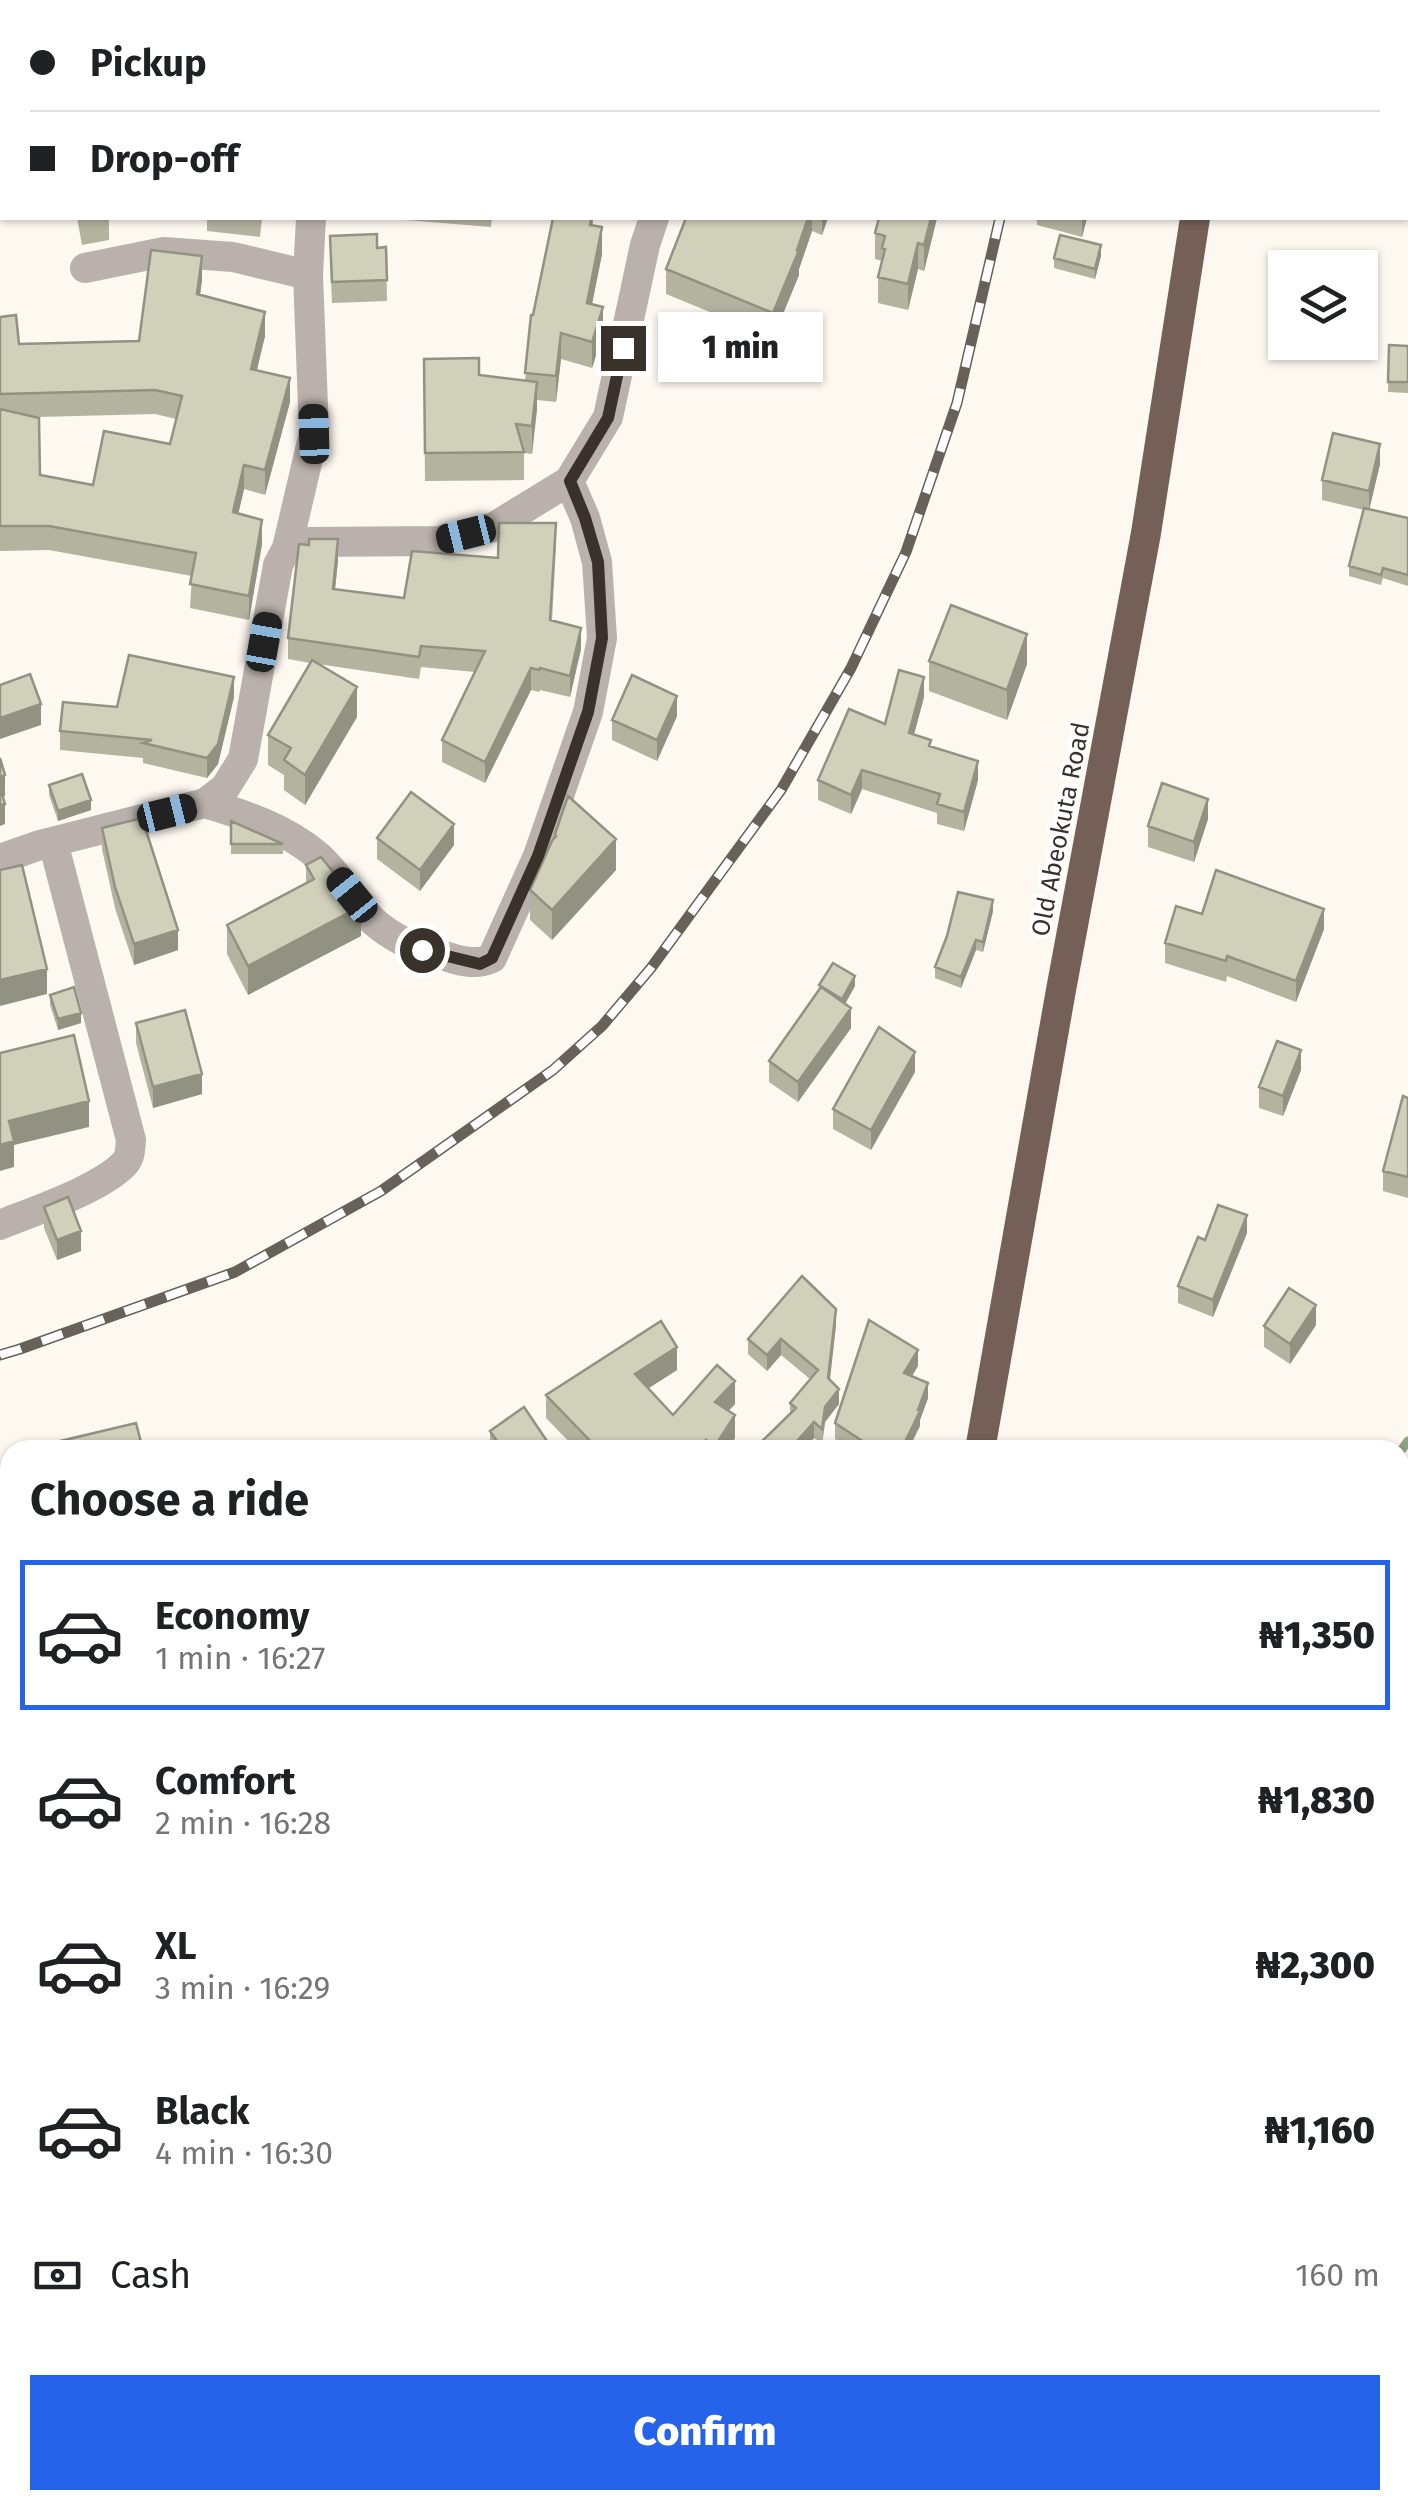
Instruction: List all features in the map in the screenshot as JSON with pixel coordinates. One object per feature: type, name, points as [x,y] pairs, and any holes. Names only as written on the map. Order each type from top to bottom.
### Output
[{"type":"highway","name":"Old Abeokuta Road","points":[[982,1440],[1060,990],[1146,533],[1196,220]]},
{"type":"street","points":[[0,859],[205,804],[225,788],[243,759],[278,565],[288,548],[314,434],[308,275],[311,220]]},
{"type":"street","points":[[288,548],[305,542],[439,541],[494,527],[570,481],[608,418],[653,220]]},
{"type":"street","points":[[85,268],[164,252],[232,257],[308,275]]},
{"type":"street","points":[[205,804],[254,818],[292,837],[325,863],[372,919],[402,942],[456,960],[480,964],[492,958],[538,856],[588,712],[602,638],[598,562],[570,481]]},
{"type":"street","points":[[0,1224],[100,1181],[124,1164],[132,1140],[53,842]]},
{"type":"building","points":[[553,220],[591,220],[590,225],[602,227],[587,303],[603,307],[592,342],[561,333],[556,376],[525,373]]},
{"type":"building","points":[[685,220],[807,220],[773,313],[666,269]]},
{"type":"building","points":[[878,220],[930,220],[924,245],[918,243],[908,284],[878,277],[885,236],[875,233]]},
{"type":"building","points":[[377,234],[377,248],[386,247],[387,280],[332,282],[330,236]]},
{"type":"building","points":[[1060,235],[1101,245],[1095,269],[1054,258]]},
{"type":"building","points":[[151,250],[202,256],[197,294],[265,312],[251,369],[290,378],[265,470],[244,465],[233,512],[262,520],[249,596],[190,584],[196,553],[49,526],[0,526],[0,409],[39,418],[40,475],[93,485],[104,431],[170,444],[182,396],[155,390],[0,394],[0,317],[16,315],[19,344],[139,341]]},
{"type":"building","points":[[1389,345],[1408,346],[1408,382],[1388,382]]},
{"type":"building","points":[[479,358],[479,375],[537,382],[532,426],[516,424],[524,452],[425,453],[424,359]]},
{"type":"building","points":[[1333,433],[1380,444],[1369,491],[1322,480]]},
{"type":"building","points":[[1364,508],[1408,518],[1408,575],[1383,568],[1381,575],[1349,566]]},
{"type":"building","points":[[499,523],[556,523],[550,620],[581,628],[570,676],[531,668],[485,762],[442,740],[485,651],[421,646],[419,657],[288,638],[299,544],[309,545],[309,539],[338,539],[333,589],[404,598],[412,551],[498,558]]},
{"type":"building","points":[[951,605],[1027,634],[1007,690],[929,661]]},
{"type":"building","points":[[129,655],[234,677],[218,744],[207,758],[143,743],[152,740],[60,731],[63,702],[117,707]]},
{"type":"building","points":[[312,660],[357,687],[305,775],[284,760],[291,748],[268,735]]},
{"type":"building","points":[[899,670],[924,677],[909,733],[931,740],[929,746],[978,761],[964,812],[937,804],[940,794],[862,770],[851,795],[818,780],[849,709],[885,724]]},
{"type":"building","points":[[30,674],[41,704],[0,718],[0,685]]},
{"type":"building","points":[[632,675],[677,696],[657,740],[612,720]]},
{"type":"building","points":[[82,774],[91,800],[58,811],[49,785]]},
{"type":"building","points":[[1162,783],[1208,799],[1194,842],[1148,826]]},
{"type":"building","points":[[411,792],[454,824],[420,870],[377,838]]},
{"type":"building","points":[[568,796],[616,839],[552,910],[530,890],[556,836]]},
{"type":"building","points":[[142,818],[178,930],[134,944],[115,887],[102,828]]},
{"type":"building","points":[[231,821],[283,844],[231,844]]},
{"type":"building","points":[[321,857],[361,906],[248,966],[227,925],[314,879],[306,865]]},
{"type":"building","points":[[22,865],[47,969],[0,980],[0,870]]},
{"type":"building","points":[[1216,870],[1324,909],[1296,981],[1227,956],[1226,961],[1165,943],[1176,906],[1202,914]]},
{"type":"building","points":[[958,892],[993,900],[983,942],[976,940],[961,977],[935,967]]},
{"type":"building","points":[[833,963],[855,976],[842,999],[819,985]]},
{"type":"building","points":[[74,987],[81,1013],[58,1019],[50,995]]},
{"type":"building","points":[[821,987],[851,1008],[798,1082],[769,1061]]},
{"type":"building","points":[[185,1010],[202,1074],[153,1087],[136,1023]]},
{"type":"building","points":[[879,1027],[915,1052],[871,1130],[833,1109]]},
{"type":"building","points":[[74,1035],[89,1101],[9,1121],[14,1141],[0,1145],[0,1053]]},
{"type":"building","points":[[1277,1041],[1301,1050],[1283,1096],[1259,1087]]},
{"type":"building","points":[[1403,1096],[1408,1098],[1408,1177],[1383,1171]]},
{"type":"building","points":[[68,1197],[81,1231],[57,1240],[44,1207]]},
{"type":"building","points":[[1218,1205],[1247,1215],[1213,1300],[1178,1286],[1198,1237],[1205,1240]]},
{"type":"building","points":[[802,1276],[836,1309],[828,1378],[839,1389],[825,1407],[822,1429],[814,1422],[798,1440],[763,1440],[796,1408],[790,1403],[818,1370],[781,1339],[767,1355],[748,1339]]},
{"type":"building","points":[[1289,1288],[1316,1305],[1290,1344],[1264,1326]]},
{"type":"building","points":[[869,1320],[918,1350],[904,1373],[928,1383],[906,1440],[861,1440],[835,1423]]},
{"type":"building","points":[[661,1321],[677,1347],[635,1374],[673,1415],[717,1365],[735,1381],[715,1402],[735,1415],[719,1440],[589,1440],[546,1395]]},
{"type":"building","points":[[524,1407],[546,1440],[496,1440],[490,1431]]},
{"type":"building","points":[[136,1423],[140,1440],[65,1440]]},
{"type":"railway","points":[[0,1355],[235,1272],[381,1191],[553,1070],[602,1026],[651,968],[781,790],[851,668],[906,552],[957,403],[1000,220]]},
{"type":"route","points":[[422,950],[480,964],[492,958],[538,856],[588,712],[602,638],[598,562],[570,481],[608,418],[623,348]]}]
